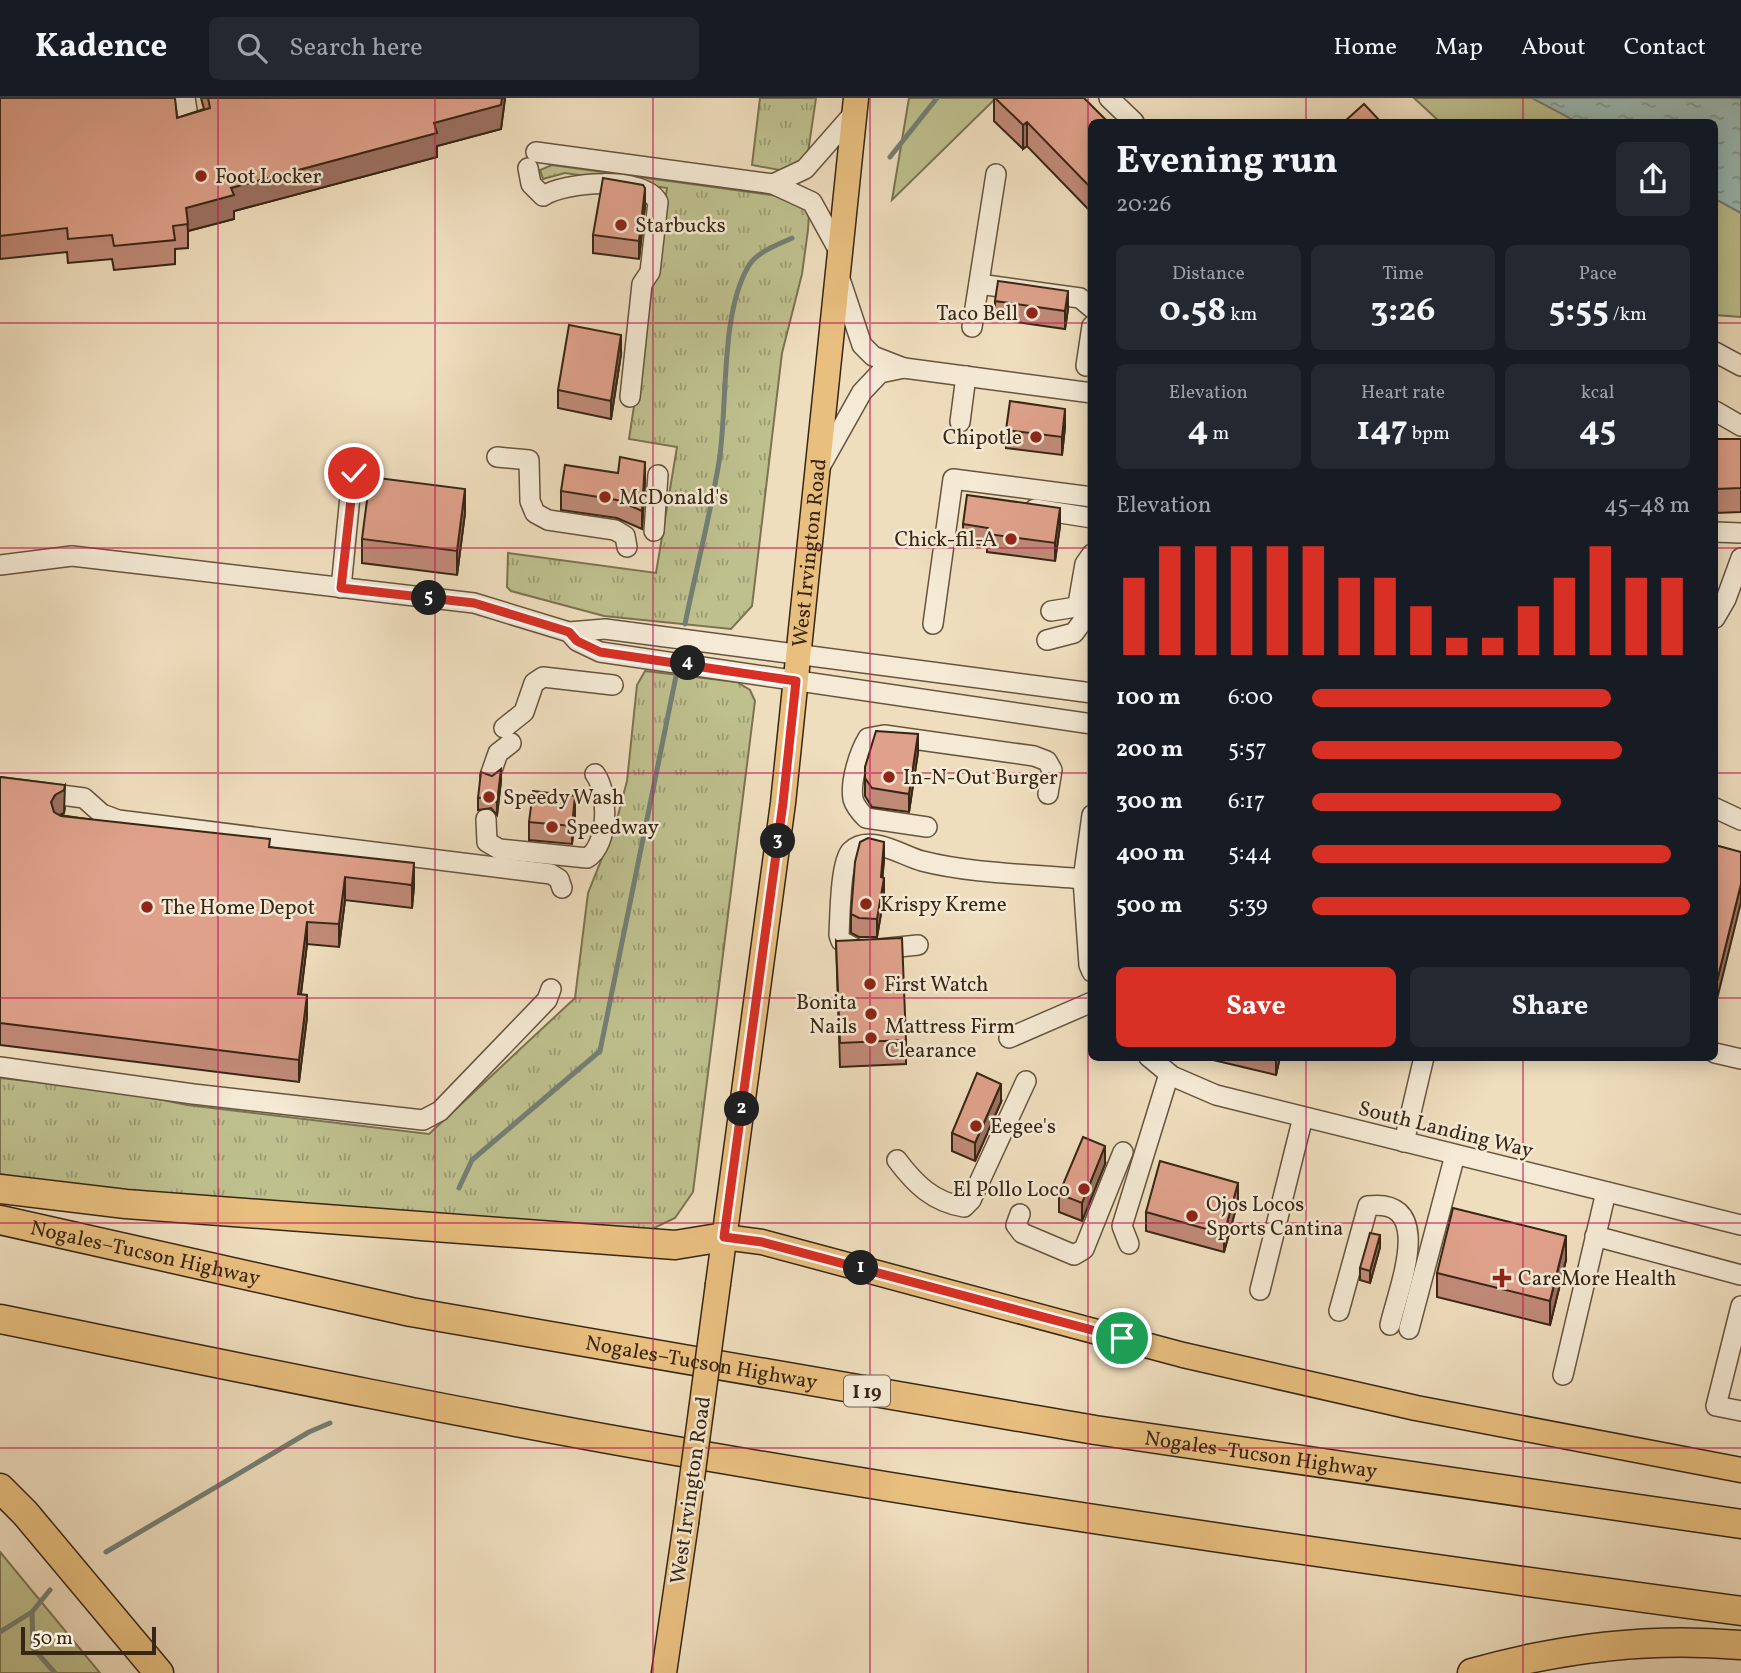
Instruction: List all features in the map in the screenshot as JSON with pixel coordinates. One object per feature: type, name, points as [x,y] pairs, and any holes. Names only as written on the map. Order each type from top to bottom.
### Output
[{"type":"highway","points":[[0,1189],[126,1204],[675,1245],[724,1237]]},
{"type":"highway","name":"Nogales–Tucson Highway","points":[[0,1220],[425,1314],[1095,1430],[1741,1524]]},
{"type":"highway","points":[[0,1319],[321,1385],[824,1476],[1282,1548],[1741,1611]]},
{"type":"highway","points":[[0,1488],[159,1673]]},
{"type":"highway","points":[[1472,1673],[1565,1652],[1634,1642],[1741,1645]]},
{"type":"main road","name":"West Irvington Road","points":[[664,1673],[783,803],[855,105]]},
{"type":"main road","points":[[724,1237],[762,1242],[1182,1355],[1314,1386],[1741,1470]]},
{"type":"street","points":[[185,98],[189,122]]},
{"type":"street","points":[[1109,98],[1131,119]]},
{"type":"street","points":[[772,184],[805,169],[855,105]]},
{"type":"street","points":[[630,397],[642,284],[650,272],[658,209],[654,196],[641,189],[588,182],[576,188],[561,188],[543,196],[531,184],[532,160],[772,184],[812,202],[839,258],[845,300],[862,345],[873,356],[904,368],[1088,392]]},
{"type":"street","points":[[972,327],[996,174]]},
{"type":"street","points":[[979,284],[1080,298],[1088,305]]},
{"type":"street","points":[[1086,366],[1088,353]]},
{"type":"street","points":[[1718,354],[1741,366]]},
{"type":"street","points":[[817,472],[862,392],[880,373],[904,368]]},
{"type":"street","points":[[960,422],[966,376]]},
{"type":"street","points":[[1718,413],[1741,426]]},
{"type":"street","points":[[497,457],[530,463],[531,507],[542,519],[615,530],[625,536],[627,547]]},
{"type":"street","points":[[341,588],[354,466]]},
{"type":"street","points":[[654,531],[658,475]]},
{"type":"street","points":[[933,624],[953,479],[1088,496]]},
{"type":"street","points":[[950,498],[1088,517]]},
{"type":"street","points":[[1718,532],[1741,533]]},
{"type":"street","points":[[0,565],[72,556],[474,603],[569,632],[593,628],[799,652],[1088,692]]},
{"type":"street","points":[[1727,600],[1741,558]]},
{"type":"street","points":[[1051,611],[1078,604],[1088,560]]},
{"type":"street","points":[[1047,640],[1074,633],[1085,618],[1088,598]]},
{"type":"street","points":[[569,632],[577,641],[600,652],[1088,723]]},
{"type":"street","points":[[490,776],[498,753],[524,712],[534,683],[543,677],[613,685]]},
{"type":"street","points":[[927,827],[866,818],[859,810],[853,798],[859,752],[867,738],[884,735],[1034,756],[1048,761],[1052,770],[1048,794]]},
{"type":"street","points":[[486,819],[487,842],[499,849],[587,858],[600,843],[604,804],[603,789],[595,774]]},
{"type":"street","points":[[0,787],[83,798],[102,814],[118,820],[551,874],[559,879],[562,888]]},
{"type":"street","points":[[1718,809],[1741,820]]},
{"type":"street","points":[[76,822],[102,814]]},
{"type":"street","points":[[1088,843],[1083,879],[1088,951]]},
{"type":"street","points":[[918,945],[860,951],[845,945],[839,935],[846,858],[855,848],[864,845],[893,849],[922,861],[1083,879]]},
{"type":"street","points":[[0,1067],[193,1094],[423,1120],[440,1111],[543,1004],[551,989]]},
{"type":"street","points":[[1009,1038],[1088,1004]]},
{"type":"street","points":[[1718,1054],[1741,1059]]},
{"type":"street","name":"South Landing Way","points":[[1154,1061],[1169,1074],[1216,1095],[1741,1225]]},
{"type":"street","points":[[1404,1142],[1423,1061]]},
{"type":"street","points":[[1129,1244],[1122,1226],[1169,1074]]},
{"type":"street","points":[[897,1160],[913,1181],[929,1194],[964,1207],[971,1200],[1026,1081]]},
{"type":"street","points":[[1260,1290],[1303,1117]]},
{"type":"street","points":[[1020,1214],[1016,1225],[1022,1233],[1074,1255],[1084,1249],[1123,1152]]},
{"type":"street","points":[[1339,1311],[1368,1206],[1380,1205],[1399,1212],[1407,1223],[1410,1237],[1392,1325],[1455,1155]]},
{"type":"street","points":[[1563,1375],[1606,1192]]},
{"type":"street","points":[[1595,1236],[1741,1275]]},
{"type":"street","points":[[1741,1306],[1716,1406],[1741,1411]]},
{"type":"green space","points":[[760,98],[816,98],[807,159],[790,172],[752,165]]},
{"type":"green space","points":[[909,98],[996,98],[892,200]]},
{"type":"green space","points":[[1414,98],[1741,98],[1741,317],[1718,315],[1718,119],[1437,119]]},
{"type":"green space","points":[[552,165],[794,198],[801,202],[809,214],[802,274],[782,353],[752,606],[731,629],[604,616],[511,591],[507,587],[508,553],[656,573],[677,447],[629,439],[667,188],[565,173],[543,179],[540,170]]},
{"type":"green space","points":[[645,671],[737,682],[750,690],[755,701],[693,1192],[675,1218],[650,1230],[85,1189],[0,1174],[0,1078],[125,1092],[187,1105],[429,1134],[575,998],[588,893],[602,858],[607,818],[617,819],[627,781],[637,685]]},
{"type":"green space","points":[[0,1552],[100,1673],[0,1673]]},
{"type":"water","points":[[1532,98],[1741,98],[1741,213],[1718,201],[1718,119],[1571,119]]},
{"type":"building","points":[[0,98],[175,98],[177,118],[210,108],[208,98],[502,98],[501,105],[434,123],[437,133],[231,188],[234,195],[186,208],[188,224],[173,226],[175,240],[114,246],[112,235],[68,239],[67,228],[0,236]]},
{"type":"building","points":[[995,98],[1084,98],[1105,119],[1088,119],[1088,185],[1027,122],[1023,125]]},
{"type":"building","points":[[1364,104],[1378,119],[1347,119]]},
{"type":"building","name":"Starbucks","points":[[603,178],[643,185],[645,188],[639,241],[593,235]]},
{"type":"building","points":[[998,281],[1068,291],[1065,311],[995,301]]},
{"type":"building","points":[[569,325],[621,335],[611,401],[558,390]]},
{"type":"building","points":[[1010,401],[1065,409],[1062,437],[1006,430]]},
{"type":"building","points":[[1718,439],[1741,439],[1741,488],[1718,489]]},
{"type":"building","points":[[620,457],[645,462],[642,511],[617,500],[561,491],[565,465],[618,473]]},
{"type":"building","points":[[370,477],[465,489],[457,551],[362,539]]},
{"type":"building","points":[[967,495],[1060,508],[1055,543],[987,534],[988,528],[963,524]]},
{"type":"building","points":[[876,731],[918,734],[909,794],[872,788],[865,778],[865,767]]},
{"type":"building","points":[[501,769],[497,803],[491,796],[478,798],[481,772],[492,776]]},
{"type":"building","name":"The Home Depot","points":[[0,777],[65,785],[64,790],[55,795],[51,802],[54,812],[61,816],[270,839],[269,847],[414,863],[412,885],[345,877],[339,924],[307,922],[298,994],[307,995],[299,1060],[0,1023]]},
{"type":"building","points":[[533,791],[575,796],[572,826],[529,822]]},
{"type":"building","name":"Krispy Kreme","points":[[868,838],[884,842],[881,877],[884,878],[877,919],[859,918],[851,914],[855,862],[860,842]]},
{"type":"building","points":[[1718,846],[1741,852],[1741,884],[1718,977]]},
{"type":"building","points":[[902,938],[906,1040],[840,1043],[836,941]]},
{"type":"building","points":[[977,1073],[1001,1084],[975,1143],[952,1133]]},
{"type":"building","points":[[1083,1137],[1105,1146],[1082,1203],[1059,1194]]},
{"type":"building","name":"Ojos Locos Sports Cantina","points":[[1160,1161],[1238,1183],[1224,1234],[1146,1212]]},
{"type":"building","name":"CareMore Health","points":[[1453,1208],[1566,1236],[1550,1301],[1437,1273]]},
{"type":"building","points":[[1370,1233],[1380,1235],[1370,1271],[1360,1268]]},
{"type":"waterway","points":[[890,157],[937,98]]},
{"type":"waterway","points":[[685,624],[719,462],[729,335],[739,287],[756,257],[792,238]]},
{"type":"waterway","points":[[459,1188],[472,1160],[600,1051],[676,676]]},
{"type":"waterway","points":[[106,1552],[309,1432],[330,1423]]},
{"type":"waterway","points":[[0,1632],[32,1612],[50,1590]]},
{"type":"waterway","points":[[32,1612],[33,1648],[55,1673]]},
{"type":"place","name":"Foot Locker","points":[[201,176]]},
{"type":"place","name":"Starbucks","points":[[621,225]]},
{"type":"place","name":"Taco Bell","points":[[1032,313]]},
{"type":"place","name":"Chipotle","points":[[1036,437]]},
{"type":"place","name":"McDonald's","points":[[605,497]]},
{"type":"place","name":"Chick-fil-A","points":[[1011,539]]},
{"type":"place","name":"In-N-Out Burger","points":[[889,777]]},
{"type":"place","name":"Speedy Wash","points":[[489,797]]},
{"type":"place","name":"Speedway","points":[[552,827]]},
{"type":"place","name":"Krispy Kreme","points":[[866,904]]},
{"type":"place","name":"The Home Depot","points":[[147,907]]},
{"type":"place","name":"First Watch","points":[[870,984]]},
{"type":"place","name":"Bonita Nails","points":[[871,1014]]},
{"type":"place","name":"Mattress Firm Clearance","points":[[871,1038]]},
{"type":"place","name":"Eegee's","points":[[976,1126]]},
{"type":"place","name":"El Pollo Loco","points":[[1084,1189]]},
{"type":"place","name":"Ojos Locos Sports Cantina","points":[[1192,1216]]},
{"type":"place","name":"CareMore Health","points":[[1502,1278]]},
{"type":"route","points":[[354,473],[341,588],[474,603],[510,617],[569,632],[577,641],[600,652],[699,664],[796,681],[783,803],[724,1237],[762,1242],[1122,1338]]}]
